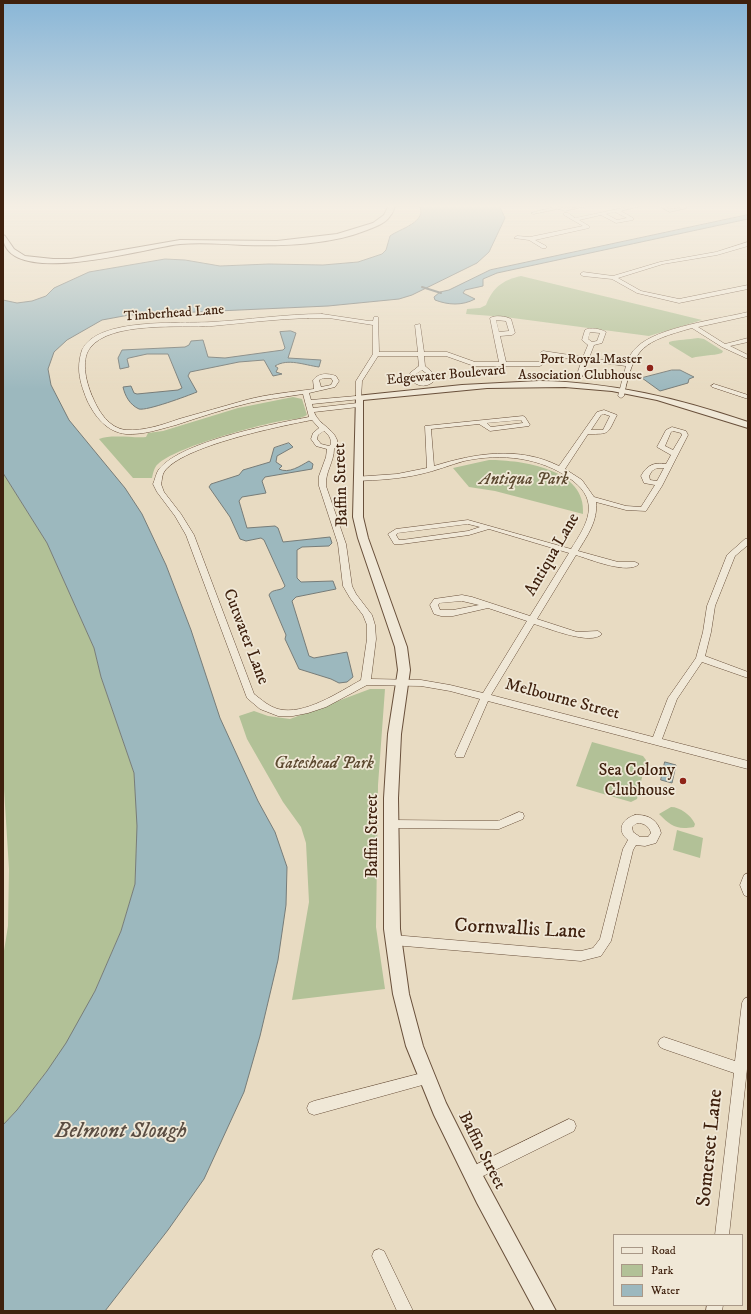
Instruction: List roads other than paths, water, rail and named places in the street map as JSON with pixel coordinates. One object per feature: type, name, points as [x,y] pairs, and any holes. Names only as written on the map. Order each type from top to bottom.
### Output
[{"type":"street","points":[[612,278],[651,266]]},
{"type":"street","points":[[583,274],[612,278],[639,292],[679,301],[748,287]]},
{"type":"street","points":[[621,393],[636,352],[649,341],[694,327],[748,314]]},
{"type":"street","name":"Timberhead Lane","points":[[318,390],[236,405],[147,431],[124,431],[113,427],[94,409],[84,382],[84,352],[89,345],[97,339],[119,330],[139,326],[211,324],[307,316],[328,316],[362,323],[376,320],[376,354]]},
{"type":"street","points":[[418,325],[422,367]]},
{"type":"street","points":[[694,327],[724,346],[748,357]]},
{"type":"street","points":[[496,334],[503,364]]},
{"type":"street","points":[[724,346],[748,340]]},
{"type":"street","points":[[579,377],[590,344]]},
{"type":"street","points":[[543,353],[630,365]]},
{"type":"street","points":[[376,354],[453,355],[474,364],[540,364]]},
{"type":"street","name":"Baffin Street","points":[[376,354],[359,381],[357,479],[358,517],[363,538],[401,647],[404,670],[401,682],[391,759],[393,940],[408,1021],[426,1078],[448,1127],[472,1174],[546,1311]]},
{"type":"street","points":[[714,386],[748,397]]},
{"type":"street","name":"Edgewater Boulevard","points":[[309,406],[358,401],[526,391],[621,393],[674,401],[748,425]]},
{"type":"street","points":[[305,392],[313,418],[334,436],[335,445],[330,448],[318,445],[314,440],[315,434],[324,428]]},
{"type":"street","name":"Edgewater Boulevard","points":[[621,393],[670,407],[748,433]]},
{"type":"street","name":"Cutwater Lane","points":[[313,418],[263,428],[180,455],[164,466],[159,473],[157,483],[158,488],[182,520],[190,535],[250,696],[257,703],[279,712],[294,714],[302,713],[366,682]]},
{"type":"street","points":[[431,469],[427,427],[480,422],[490,429],[527,425],[524,418]]},
{"type":"street","points":[[561,469],[587,432]]},
{"type":"street","points":[[330,448],[330,457],[322,480],[342,546],[344,578],[350,592],[371,624],[372,645],[366,670],[366,682]]},
{"type":"street","points":[[592,499],[639,510],[648,504],[675,454]]},
{"type":"street","name":"Antiqua Lane","points":[[357,479],[390,477],[431,469],[468,458],[499,455],[536,460],[561,469],[582,485],[592,499],[594,509],[588,528],[486,696],[464,741],[460,754]]},
{"type":"street","points":[[658,484],[647,481],[645,476],[650,467],[654,465],[668,467]]},
{"type":"street","points":[[489,527],[469,533],[402,542],[397,542],[392,534],[396,531],[468,522],[489,527],[573,551],[618,565],[635,564]]},
{"type":"street","points":[[656,742],[673,698],[700,658],[707,632],[710,606],[731,555],[748,541]]},
{"type":"street","points":[[486,606],[477,609],[443,614],[437,612],[434,605],[437,601],[462,598],[577,634],[598,634]]},
{"type":"street","points":[[700,658],[748,674]]},
{"type":"street","name":"Melbourne Street","points":[[366,682],[401,682],[450,688],[486,696],[748,765]]},
{"type":"street","points":[[391,824],[499,825],[519,816]]},
{"type":"street","name":"Cornwallis Lane","points":[[393,940],[581,956],[598,952],[605,941],[628,849],[634,839]]},
{"type":"street","points":[[748,878],[746,885],[748,892]]},
{"type":"street","name":"Somerset Lane","points":[[722,1234],[743,1067],[748,1003]]},
{"type":"street","points":[[664,1043],[743,1067]]},
{"type":"street","points":[[314,1108],[426,1078]]},
{"type":"street","points":[[472,1174],[569,1126]]},
{"type":"street","points":[[380,1256],[405,1311]]},
{"type":"water","name":"Belmont Slough","points":[[122,266],[470,266],[412,295],[399,299],[328,306],[129,315],[102,320],[67,340],[54,352],[48,369],[51,385],[69,420],[125,488],[142,514],[166,565],[191,630],[220,718],[258,801],[275,832],[287,867],[286,905],[278,960],[260,1036],[244,1092],[204,1179],[168,1230],[105,1311],[3,1311],[3,1125],[17,1110],[47,1071],[66,1043],[95,991],[121,931],[135,884],[137,826],[134,773],[101,677],[94,648],[47,543],[3,473],[3,300],[17,303],[32,301],[46,296],[54,288],[89,272]]},
{"type":"water","points":[[507,266],[528,266],[497,273],[483,279],[483,286],[465,290],[463,293],[475,299],[465,303],[445,303],[435,300],[434,297],[440,292],[449,290],[490,270]]},
{"type":"water","points":[[291,331],[296,333],[288,358],[321,360],[319,367],[285,362],[275,366],[278,368],[276,372],[282,374],[273,376],[264,360],[239,362],[190,372],[188,376],[197,392],[167,403],[143,409],[139,409],[133,405],[125,394],[123,387],[131,386],[134,393],[137,394],[178,390],[182,388],[168,354],[147,354],[129,358],[127,359],[129,367],[120,369],[118,358],[122,350],[185,347],[189,345],[191,341],[203,340],[208,357],[225,358],[283,350],[285,348],[280,332]]},
{"type":"water","points":[[672,370],[680,370],[694,377],[689,379],[688,383],[660,391],[642,378]]},
{"type":"water","points":[[289,443],[293,447],[277,456],[276,462],[282,466],[279,469],[287,471],[291,470],[309,461],[313,464],[312,469],[265,477],[262,481],[266,493],[242,497],[239,501],[247,528],[275,526],[278,528],[283,542],[330,537],[332,543],[329,546],[302,547],[297,550],[297,578],[301,582],[333,581],[336,589],[296,597],[292,601],[309,656],[314,658],[347,652],[353,677],[347,682],[339,683],[299,669],[285,639],[286,635],[269,595],[272,591],[281,589],[285,586],[264,540],[261,538],[246,541],[240,539],[230,517],[209,487],[211,484],[239,475],[243,470],[270,462],[274,448]]},
{"type":"water","points":[[665,762],[676,765],[672,783],[661,780]]},
{"type":"waterway","points":[[422,287],[441,293]]},
{"type":"place","name":"Port Royal Master Association Clubhouse","points":[[650,368]]},
{"type":"place","name":"Sea Colony Clubhouse","points":[[683,781]]},
{"type":"park label","name":"Antiqua Park","points":[[524,480]]},
{"type":"park label","name":"Gateshead Park","points":[[324,764]]}]
